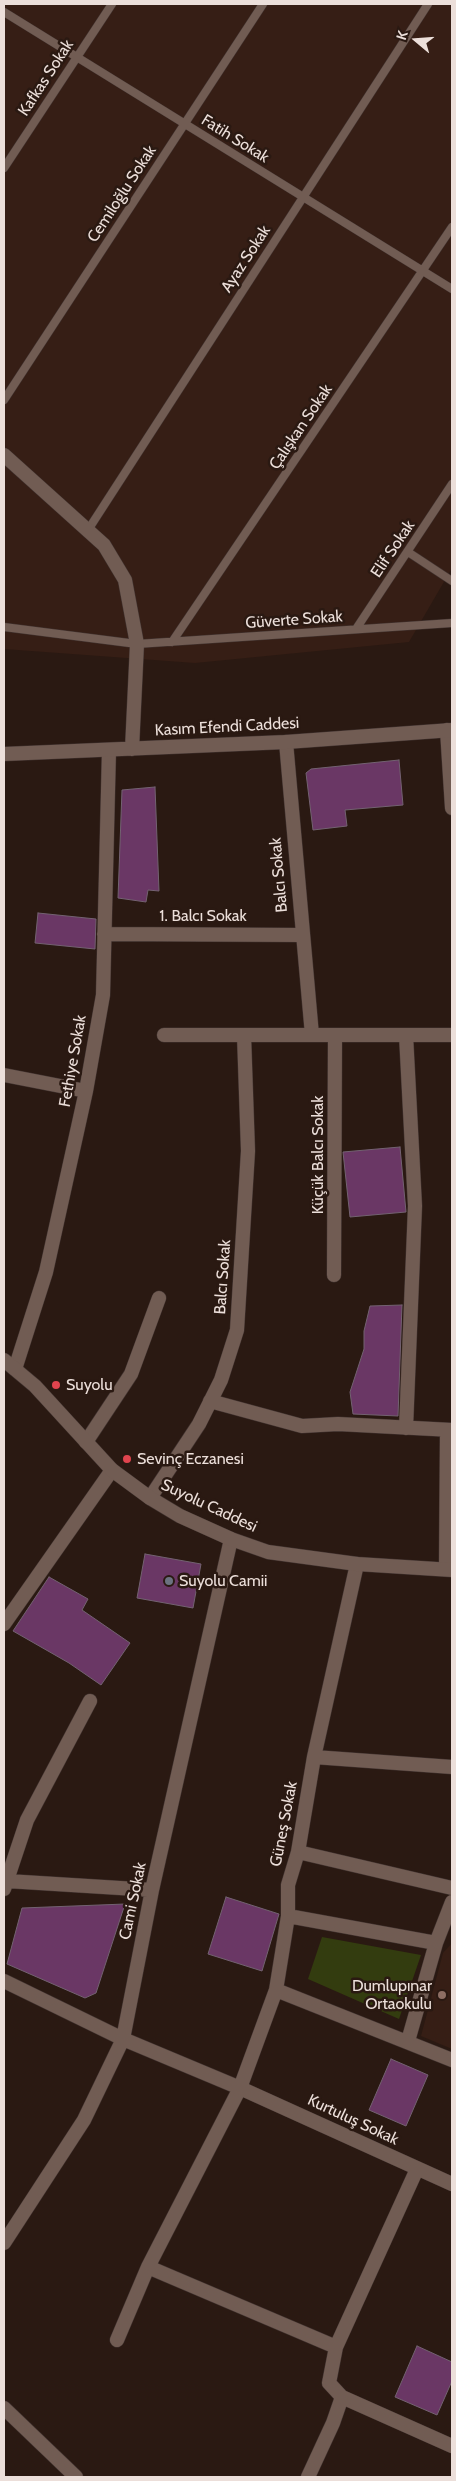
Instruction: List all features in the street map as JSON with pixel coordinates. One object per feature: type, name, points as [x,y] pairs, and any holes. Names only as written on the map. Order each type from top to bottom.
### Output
[{"type":"street","points":[[4,455],[104,545],[125,580],[137,644],[132,749]]},
{"type":"street","points":[[450,730],[452,808]]},
{"type":"street","name":"Kasım Efendi Caddesi","points":[[4,754],[286,742],[450,730]]},
{"type":"street","name":"Balcı Sokak","points":[[286,742],[312,1035]]},
{"type":"street","name":"Fethiye Sokak","points":[[15,1369],[46,1272],[86,1091],[103,995],[109,750]]},
{"type":"street","name":"1. Balcı Sokak","points":[[104,934],[302,935]]},
{"type":"street","points":[[164,1035],[452,1035]]},
{"type":"street","name":"Balcı Sokak","points":[[150,1498],[199,1424],[221,1380],[237,1330],[248,1151],[244,1035]]},
{"type":"street","name":"Küçük Balcı Sokak","points":[[334,1275],[336,1035]]},
{"type":"street","points":[[406,1035],[415,1206],[406,1428]]},
{"type":"street","points":[[4,1075],[86,1091]]},
{"type":"street","points":[[86,1442],[132,1374],[159,1298]]},
{"type":"street","name":"Suyolu Caddesi","points":[[4,1360],[35,1386],[112,1470],[150,1498],[180,1516],[231,1539],[268,1552],[357,1564],[449,1570]]},
{"type":"street","points":[[210,1401],[302,1426],[338,1424],[450,1430],[449,1570]]},
{"type":"street","points":[[4,1624],[112,1470]]},
{"type":"street","name":"Cami Sokak","points":[[4,2242],[84,2120],[123,2039],[152,1890],[231,1539]]},
{"type":"street","name":"Güneş Sokak","points":[[117,2340],[148,2267],[240,2088],[276,1990],[288,1916],[288,1885],[298,1852],[314,1757],[357,1564]]},
{"type":"street","points":[[90,1701],[27,1820],[5,1885],[152,1890]]},
{"type":"street","points":[[314,1757],[452,1767]]},
{"type":"street","points":[[298,1852],[452,1888]]},
{"type":"street","points":[[408,2041],[436,1943],[452,1902]]},
{"type":"street","points":[[288,1916],[436,1943]]},
{"type":"street","name":"Kurtuluş Sokak","points":[[4,1981],[123,2039],[240,2088],[452,2184]]},
{"type":"street","points":[[276,1990],[452,2060]]},
{"type":"street","points":[[417,2169],[336,2347],[329,2383],[342,2397],[452,2446]]},
{"type":"street","points":[[148,2267],[336,2347]]},
{"type":"street","points":[[308,2477],[333,2423],[342,2397]]},
{"type":"street","points":[[4,2408],[76,2477]]},
{"type":"lane","name":"Kafkas Sokak","points":[[4,168],[112,4]]},
{"type":"lane","name":"Cemiloğlu Sokak","points":[[4,400],[263,4]]},
{"type":"lane","name":"Ayaz Sokak","points":[[88,530],[428,4]]},
{"type":"lane","name":"Fatih Sokak","points":[[4,12],[424,270],[452,290]]},
{"type":"lane","name":"Çalışkan Sokak","points":[[172,642],[452,227]]},
{"type":"lane","name":"Elif Sokak","points":[[356,629],[452,484]]},
{"type":"lane","points":[[408,552],[452,581]]},
{"type":"lane","name":"Güverte Sokak","points":[[4,627],[137,644],[452,622]]},
{"type":"shaded area","points":[[4,4],[452,4],[452,568],[409,642],[195,663],[4,649]]},
{"type":"shaded area","name":"Dumlupınar Ortaokulu","points":[[452,1943],[452,2049],[421,2036],[443,1953]]},
{"type":"green space","points":[[322,1937],[421,1955],[399,2019],[308,1979]]},
{"type":"building","points":[[399,760],[403,805],[345,810],[347,826],[313,830],[306,773],[311,769]]},
{"type":"building","points":[[155,787],[159,891],[148,890],[146,902],[118,898],[122,790]]},
{"type":"building","points":[[38,913],[96,919],[95,949],[35,943]]},
{"type":"building","points":[[400,1147],[406,1212],[350,1217],[343,1152]]},
{"type":"building","points":[[402,1305],[398,1416],[353,1414],[350,1392],[364,1349],[364,1331],[370,1306]]},
{"type":"building","name":"Suyolu Camii","points":[[145,1554],[201,1564],[193,1608],[137,1598]]},
{"type":"building","points":[[49,1577],[88,1599],[82,1610],[130,1643],[101,1685],[69,1663],[13,1631]]},
{"type":"building","points":[[226,1897],[279,1914],[262,1971],[208,1954]]},
{"type":"building","points":[[125,1904],[96,1993],[85,1998],[7,1964],[22,1908]]},
{"type":"building","points":[[391,2059],[428,2075],[406,2126],[369,2110]]},
{"type":"building","points":[[417,2346],[452,2362],[452,2381],[437,2415],[395,2397]]},
{"type":"place","name":"Suyolu","points":[[56,1385]]},
{"type":"place","name":"Sevinç Eczanesi","points":[[127,1459]]},
{"type":"place","name":"Suyolu Camii","points":[[169,1581]]},
{"type":"place","name":"Dumlupınar Ortaokulu","points":[[442,1995]]}]
